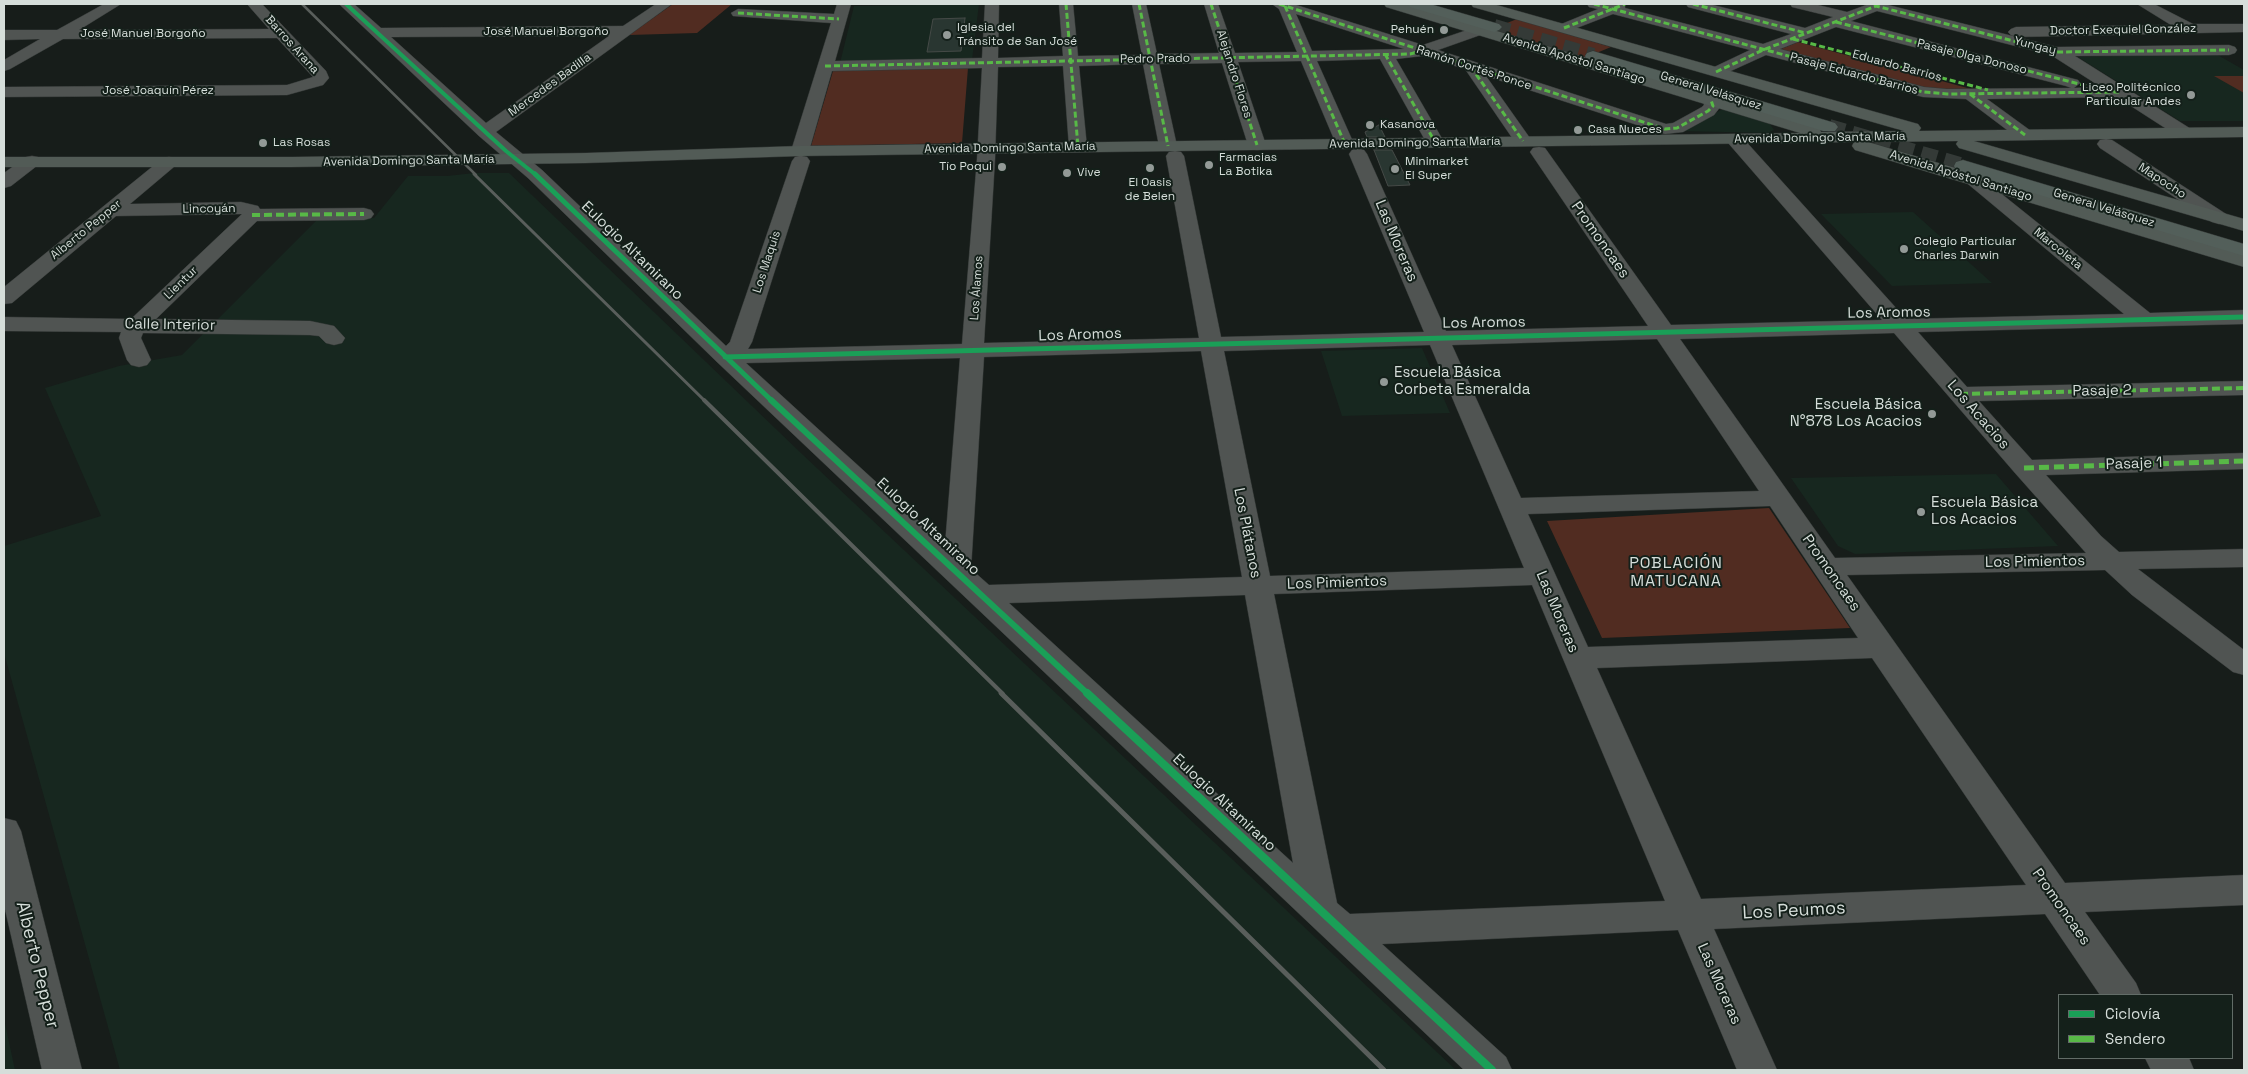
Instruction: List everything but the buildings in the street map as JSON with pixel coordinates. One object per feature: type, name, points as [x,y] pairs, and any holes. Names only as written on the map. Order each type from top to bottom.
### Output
[{"type":"highway","points":[[1415,4],[1487,29]]},
{"type":"highway","points":[[1454,4],[1512,20]]},
{"type":"highway","name":"General Velásquez","points":[[1610,49],[1846,117]]},
{"type":"highway","name":"General Velásquez","points":[[1592,56],[1832,132]]},
{"type":"highway","name":"General Velásquez","points":[[1971,162],[2244,236]]},
{"type":"highway","name":"General Velásquez","points":[[1971,162],[2244,250]]},
{"type":"main road","name":"Avenida Apóstol Santiago","points":[[1391,4],[1487,29],[1777,120],[1832,132],[1866,147],[1971,162],[2120,189],[2244,225]]},
{"type":"main road","name":"Avenida Apóstol Santiago","points":[[1478,4],[1939,136],[1971,162],[2244,262]]},
{"type":"main road","points":[[1777,120],[1786,131],[1778,139]]},
{"type":"main road","name":"Avenida Domingo Santa María","points":[[1739,144],[1832,132],[1939,136],[2244,132]]},
{"type":"main road","name":"Avenida Domingo Santa María","points":[[12,170],[292,162],[1739,144],[1866,147],[1971,162],[2106,144],[2244,141]]},
{"type":"main road","name":"Avenida Domingo Santa María","points":[[986,154],[1078,147],[1171,151],[1256,145],[1351,149],[1434,142],[1531,147]]},
{"type":"main road","points":[[2120,189],[2152,189],[2159,187],[2164,182]]},
{"type":"street","points":[[4,66],[114,4]]},
{"type":"street","name":"Barros Arana","points":[[254,4],[320,74],[321,78],[311,84]]},
{"type":"street","name":"Eulogio Altamirano","points":[[346,4],[485,132],[535,174],[725,357],[1492,1070]]},
{"type":"street","name":"Mercedes Badilla","points":[[485,132],[665,4]]},
{"type":"street","name":"Los Álamos","points":[[957,572],[986,154],[992,4]]},
{"type":"street","points":[[1066,4],[1078,147]]},
{"type":"street","name":"Los Plátanos","points":[[1139,4],[1211,344],[1257,586],[1332,920]]},
{"type":"street","name":"Alejandro Flores","points":[[1211,4],[1256,145]]},
{"type":"street","name":"Pasaje Eduardo Barrios","points":[[1594,4],[1619,6],[1763,50],[1922,92],[1970,94],[2114,92]]},
{"type":"street","name":"Eduardo Barrios","points":[[1692,4],[2000,93]]},
{"type":"street","name":"Pasaje Olga Donoso","points":[[1797,4],[1843,20],[2114,92]]},
{"type":"street","points":[[2144,4],[2244,59]]},
{"type":"street","name":"Ramón Cortés Ponce","points":[[1282,5],[1422,52],[1670,129],[1678,128],[1708,111],[1713,106],[1711,100]]},
{"type":"street","name":"Las Moreras","points":[[1282,5],[1351,149],[1437,337],[1757,1070]]},
{"type":"street","points":[[1564,28],[1619,6]]},
{"type":"street","name":"Yungay","points":[[1843,20],[1876,6],[2057,52],[2229,50]]},
{"type":"street","points":[[738,13],[842,11]]},
{"type":"street","name":"Los Maquis","points":[[725,357],[737,350],[741,342],[800,156],[842,11]]},
{"type":"street","points":[[1716,72],[1763,50],[1843,20]]},
{"type":"street","name":"Doctor Exequiel González","points":[[2002,38],[2020,31],[2244,28]]},
{"type":"street","name":"Pedro Prado","points":[[825,66],[1422,52],[1487,29]]},
{"type":"street","name":"José Manuel Borgoño","points":[[378,33],[625,32]]},
{"type":"street","name":"José Manuel Borgoño","points":[[4,35],[282,33]]},
{"type":"street","points":[[2057,52],[2114,92],[2185,133]]},
{"type":"street","points":[[1385,54],[1434,142]]},
{"type":"street","name":"Promoncaes","points":[[1471,67],[1531,147],[1663,332],[2121,994]]},
{"type":"street","name":"José Joaquín Pérez","points":[[4,92],[287,90],[311,84]]},
{"type":"street","points":[[1970,94],[2025,135]]},
{"type":"street","name":"Los Acacios","points":[[1739,144],[2073,523],[2110,560],[2163,605],[2244,665]]},
{"type":"street","name":"Mapocho","points":[[2106,144],[2219,218]]},
{"type":"street","name":"Marcoleta","points":[[1971,162],[2144,319]]},
{"type":"street","name":"Alberto Pepper","points":[[4,298],[164,167]]},
{"type":"street","name":"Lincoyán","points":[[110,210],[241,208],[251,210],[252,214],[364,214]]},
{"type":"street","name":"Lientur","points":[[138,324],[252,214]]},
{"type":"street","name":"Los Aromos","points":[[725,357],[2244,317]]},
{"type":"street","name":"Calle Interior","points":[[4,324],[138,324],[310,328],[326,331],[334,338]]},
{"type":"street","points":[[138,324],[131,332],[130,338],[139,360]]},
{"type":"street","name":"Pasaje 2","points":[[1960,394],[2244,388]]},
{"type":"street","name":"Pasaje 1","points":[[2024,468],[2244,461]]},
{"type":"street","points":[[1511,506],[1778,498]]},
{"type":"street","name":"Los Pimientos","points":[[1827,567],[2244,558]]},
{"type":"street","name":"Los Pimientos","points":[[982,595],[1542,576]]},
{"type":"street","points":[[1577,658],[1882,647]]},
{"type":"street","name":"Alberto Pepper","points":[[4,831],[62,1070]]},
{"type":"street","name":"Los Peumos","points":[[1332,920],[1689,915],[2244,890]]},
{"type":"street","points":[[2166,1059],[2174,1070]]},
{"type":"shaded area","points":[[673,4],[732,4],[697,33],[629,35]]},
{"type":"shaded area","points":[[979,4],[972,60],[840,63],[854,6]]},
{"type":"shaded area","points":[[1517,19],[1611,47],[1582,59],[1487,31]]},
{"type":"shaded area","points":[[1798,42],[1971,89],[1935,91],[1776,51]]},
{"type":"shaded area","name":"Liceo Politécnico Particular Andes","points":[[2216,54],[2244,70],[2244,121],[2180,121],[2078,57]]},
{"type":"shaded area","points":[[968,68],[962,143],[811,146],[833,71]]},
{"type":"shaded area","points":[[2214,76],[2244,76],[2244,93]]},
{"type":"shaded area","points":[[1725,108],[1768,121],[1774,130],[1768,133],[1681,131]]},
{"type":"shaded area","points":[[474,173],[509,173],[802,454],[1456,1070],[120,1070],[4,653],[4,546],[101,516],[45,388],[119,366],[182,355],[317,220],[374,218],[408,176],[447,176]]},
{"type":"shaded area","name":"Colegio Particular Charles Darwin","points":[[1913,212],[1992,283],[1892,286],[1821,214]]},
{"type":"shaded area","name":"Escuela Básica Corbeta Esmeralda","points":[[1422,348],[1450,413],[1342,416],[1321,351]]},
{"type":"shaded area","name":"Escuela Básica Los Acacios","points":[[1996,474],[2058,546],[1855,554],[1838,546],[1791,478]]},
{"type":"shaded area","points":[[1769,508],[1850,628],[1602,638],[1547,521]]},
{"type":"shaded area","points":[[4,1019],[15,1070],[4,1070]]},
{"type":"tunnel","points":[[1494,27],[1593,56]]},
{"type":"tunnel","points":[[1829,127],[1963,166]]},
{"type":"railway","points":[[302,4],[476,175]]},
{"type":"railway","points":[[474,174],[705,401]]},
{"type":"railway","points":[[704,400],[1003,694]]},
{"type":"railway","points":[[1001,693],[1384,1070]]},
{"type":"marked path","points":[[1066,4],[1078,147]]},
{"type":"marked path","points":[[1139,4],[1168,146]]},
{"type":"marked path","points":[[1211,4],[1257,145]]},
{"type":"marked path","points":[[1279,4],[1665,129],[1677,128],[1708,111],[1713,106],[1711,100]]},
{"type":"marked path","points":[[1594,4],[1923,92],[1947,94],[2119,92]]},
{"type":"marked path","points":[[1564,28],[1625,4]]},
{"type":"marked path","points":[[1693,4],[1806,33]]},
{"type":"marked path","points":[[1285,6],[1345,144]]},
{"type":"marked path","points":[[1716,72],[1763,50],[1876,6],[2057,52],[2229,50]]},
{"type":"marked path","points":[[738,13],[839,19]]},
{"type":"marked path","points":[[1836,22],[2095,88]]},
{"type":"marked path","points":[[1793,39],[1988,90]]},
{"type":"marked path","points":[[825,66],[1410,54],[1422,51]]},
{"type":"marked path","points":[[1385,54],[1435,142]]},
{"type":"marked path","points":[[1471,67],[1523,141]]},
{"type":"marked path","points":[[1970,94],[2025,135]]},
{"type":"marked path","points":[[252,215],[364,214]]},
{"type":"marked path","points":[[1960,394],[2244,388]]},
{"type":"marked path","points":[[2024,468],[2244,461]]},
{"type":"cycle path","points":[[346,4],[506,151],[535,174],[725,357],[1492,1070]]},
{"type":"cycle path","points":[[725,357],[2244,317]]},
{"type":"place","name":"Pehuén","points":[[1444,30]]},
{"type":"place","name":"Iglesia del Tránsito de San José","points":[[947,35]]},
{"type":"place","name":"Liceo Politécnico Particular Andes","points":[[2191,95]]},
{"type":"place","name":"Kasanova","points":[[1370,125]]},
{"type":"place","name":"Casa Nueces","points":[[1578,130]]},
{"type":"place","name":"Las Rosas","points":[[263,143]]},
{"type":"place","name":"Farmacias La Botika","points":[[1209,165]]},
{"type":"place","name":"Tío Poqui","points":[[1002,167]]},
{"type":"place","name":"El Oasis de Belen","points":[[1150,168]]},
{"type":"place","name":"Minimarket El Super","points":[[1395,169]]},
{"type":"place","name":"Vive","points":[[1067,173]]},
{"type":"place","name":"Colegio Particular Charles Darwin","points":[[1904,249]]},
{"type":"place","name":"Escuela Básica Corbeta Esmeralda","points":[[1384,382]]},
{"type":"place","name":"Escuela Básica N°878 Los Acacios","points":[[1932,414]]},
{"type":"place","name":"Escuela Básica Los Acacios","points":[[1921,512]]},
{"type":"district","name":"POBLACIÓN MATUCANA","points":[[1676,573]]}]
